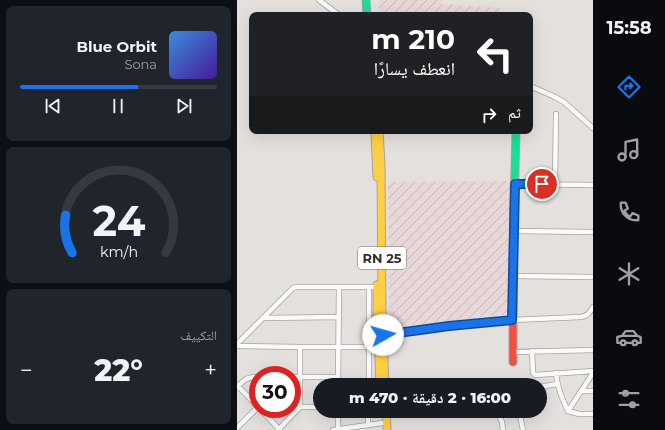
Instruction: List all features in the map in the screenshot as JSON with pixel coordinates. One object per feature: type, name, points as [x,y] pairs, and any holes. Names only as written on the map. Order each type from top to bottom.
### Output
[{"type":"main road","points":[[366,0],[367,12]]},
{"type":"main road","points":[[371,0],[371,12]]},
{"type":"main road","name":"RN 25","points":[[375,134],[377,176],[377,287],[384,378]]},
{"type":"main road","name":"RN 25","points":[[379,134],[381,164],[379,378]]},
{"type":"main road","points":[[513,362],[512,320],[516,134]]},
{"type":"main road","points":[[386,418],[387,430]]},
{"type":"street","points":[[319,0],[335,12]]},
{"type":"street","points":[[533,87],[565,102],[593,128]]},
{"type":"street","points":[[555,184],[556,114]]},
{"type":"street","points":[[515,184],[593,185]]},
{"type":"street","points":[[514,231],[593,232]]},
{"type":"street","points":[[513,276],[593,277]]},
{"type":"street","points":[[301,377],[338,377],[339,287]]},
{"type":"street","points":[[369,287],[369,378]]},
{"type":"street","points":[[237,345],[293,288],[377,287]]},
{"type":"street","points":[[380,335],[512,320],[585,316],[593,307]]},
{"type":"street","points":[[263,318],[339,317]]},
{"type":"street","points":[[237,345],[378,347]]},
{"type":"street","points":[[300,347],[300,366]]},
{"type":"street","points":[[513,352],[593,350]]},
{"type":"street","points":[[532,351],[534,374],[593,372]]},
{"type":"street","points":[[568,411],[593,372]]},
{"type":"street","points":[[556,373],[557,384],[563,402],[568,411],[579,414],[593,414]]},
{"type":"street","points":[[249,378],[245,379],[237,386],[249,398]]},
{"type":"street","points":[[547,386],[557,384]]},
{"type":"street","points":[[582,391],[593,391]]},
{"type":"street","points":[[301,407],[313,407]]},
{"type":"street","points":[[237,428],[249,417]]},
{"type":"street","points":[[268,418],[279,430],[290,418]]},
{"type":"street","points":[[337,418],[335,430],[368,424],[382,426]]},
{"type":"street","points":[[368,418],[368,424]]},
{"type":"street","points":[[500,418],[503,430]]},
{"type":"street","points":[[520,418],[523,430]]},
{"type":"shaded area","points":[[379,0],[442,0],[442,4],[500,8],[500,12],[379,12]]},
{"type":"shaded area","points":[[510,181],[508,314],[389,328],[388,182]]},
{"type":"traffic: fast","points":[[366,0],[367,12]]},
{"type":"traffic: fast","points":[[514,210],[516,134]]},
{"type":"traffic: slow","points":[[375,134],[377,177]]},
{"type":"traffic: slow","points":[[379,134],[385,378]]},
{"type":"traffic: slow","points":[[377,285],[380,378]]},
{"type":"traffic: slow","points":[[386,418],[387,430]]},
{"type":"traffic: jam","points":[[513,362],[514,210]]},
{"type":"route","points":[[383,335],[449,326],[512,320],[515,184],[542,184]]}]
